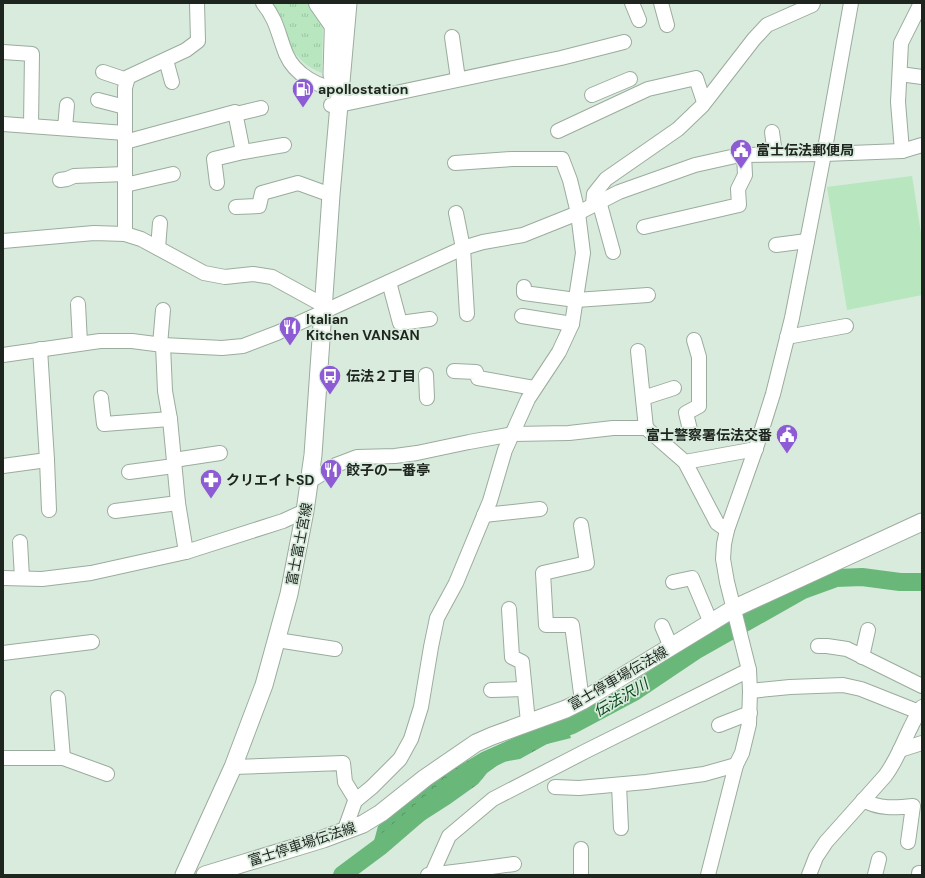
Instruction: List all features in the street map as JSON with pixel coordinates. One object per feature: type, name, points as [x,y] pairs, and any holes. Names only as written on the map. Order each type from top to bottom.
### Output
[{"type":"highway","points":[[319,3],[343,15]]},
{"type":"main road","name":"富士富士宮線","points":[[184,875],[233,767],[264,685],[289,594],[305,511],[313,455],[335,97],[343,15],[334,3]]},
{"type":"main road","points":[[343,15],[360,3]]},
{"type":"main road","name":"富士停車場伝法線","points":[[205,875],[344,832],[363,824],[381,813],[425,778],[476,743],[528,722],[566,709],[582,701],[711,623],[922,522]]},
{"type":"street","points":[[125,234],[125,88],[127,80],[128,77],[186,50],[198,41],[196,3]]},
{"type":"street","points":[[263,3],[271,13],[279,31],[286,55],[299,72],[335,97],[458,79],[561,58],[624,42]]},
{"type":"street","points":[[632,3],[638,20]]},
{"type":"street","points":[[660,3],[667,25]]},
{"type":"street","points":[[613,252],[594,194],[606,179],[678,129],[704,102],[767,25],[812,5],[813,3]]},
{"type":"street","points":[[708,875],[736,765],[742,753],[750,713],[749,670],[734,613],[723,559],[727,530],[756,449],[773,394],[787,337],[824,154],[851,3]]},
{"type":"street","points":[[902,151],[898,102],[901,43],[918,18],[921,3]]},
{"type":"street","points":[[452,37],[458,79]]},
{"type":"street","points":[[3,52],[32,54],[31,126]]},
{"type":"street","points":[[166,60],[172,82]]},
{"type":"street","points":[[103,72],[127,80]]},
{"type":"street","points":[[900,74],[922,77]]},
{"type":"street","points":[[558,131],[648,89],[696,78],[704,102]]},
{"type":"street","points":[[592,95],[630,79]]},
{"type":"street","points":[[98,100],[125,107]]},
{"type":"street","points":[[65,128],[67,105]]},
{"type":"street","points":[[3,124],[65,128],[125,137],[235,112],[236,114],[261,108]]},
{"type":"street","points":[[236,114],[243,152]]},
{"type":"street","points":[[772,132],[775,154]]},
{"type":"street","points":[[217,183],[214,159],[284,145]]},
{"type":"street","points":[[3,355],[100,341],[222,348],[243,346],[277,333],[322,309],[389,282],[463,248],[483,242],[523,235],[578,213],[619,192],[695,165],[744,155],[902,151],[922,145]]},
{"type":"street","points":[[644,227],[739,205],[738,189],[745,175],[744,155]]},
{"type":"street","points":[[344,832],[356,800],[372,787],[400,759],[411,740],[421,707],[437,618],[456,583],[490,501],[506,450],[528,399],[558,352],[572,324],[576,300],[583,253],[578,213],[570,180],[562,159],[512,159],[455,163]]},
{"type":"street","points":[[60,180],[74,176],[125,180],[173,174]]},
{"type":"street","points":[[236,207],[259,206],[262,193],[298,183],[330,195]]},
{"type":"street","points":[[456,213],[463,248],[467,314]]},
{"type":"street","points":[[158,248],[160,223]]},
{"type":"street","points":[[3,241],[94,233],[125,234],[141,239],[204,273],[225,277],[253,274],[272,277],[322,309]]},
{"type":"street","points":[[776,245],[807,241]]},
{"type":"street","points":[[389,282],[400,323],[430,319]]},
{"type":"street","points":[[524,287],[524,293],[576,300],[648,295]]},
{"type":"street","points":[[78,304],[80,344]]},
{"type":"street","points":[[163,310],[162,345],[164,391],[170,419],[178,503],[186,552]]},
{"type":"street","points":[[522,316],[572,324]]},
{"type":"street","points":[[787,337],[846,326]]},
{"type":"street","points":[[691,434],[686,413],[698,406],[699,357],[694,340]]},
{"type":"street","points":[[40,349],[48,460],[49,510]]},
{"type":"street","points":[[638,351],[646,428]]},
{"type":"street","points":[[454,371],[476,372],[478,378],[534,388]]},
{"type":"street","points":[[426,375],[427,398]]},
{"type":"street","points":[[643,398],[674,388]]},
{"type":"street","points":[[101,398],[104,424],[170,419]]},
{"type":"street","points":[[310,481],[336,465],[357,457],[395,456],[417,453],[513,434],[569,433],[636,427],[646,428],[685,462],[717,524],[727,530]]},
{"type":"street","points":[[685,462],[756,449]]},
{"type":"street","points":[[129,472],[220,453]]},
{"type":"street","points":[[3,466],[48,460]]},
{"type":"street","points":[[115,512],[178,503]]},
{"type":"street","points":[[484,515],[540,509]]},
{"type":"street","points":[[3,578],[42,579],[91,573],[186,552],[283,521],[305,511]]},
{"type":"street","points":[[582,525],[587,563],[543,573],[546,625],[572,625],[582,701]]},
{"type":"street","points":[[20,542],[22,578]]},
{"type":"street","points":[[673,582],[692,578],[711,623]]},
{"type":"street","points":[[509,609],[512,657],[522,662],[528,722]]},
{"type":"street","points":[[662,626],[671,647]]},
{"type":"street","points":[[862,657],[868,630]]},
{"type":"street","points":[[277,640],[335,649]]},
{"type":"street","points":[[3,653],[92,642]]},
{"type":"street","points":[[818,646],[847,649],[922,686]]},
{"type":"street","points":[[514,864],[470,873],[430,875],[449,836],[493,799],[749,670]]},
{"type":"street","points":[[750,691],[843,685],[860,689],[920,709],[894,765],[826,842],[816,857],[810,875]]},
{"type":"street","points":[[492,690],[524,689]]},
{"type":"street","points":[[58,698],[63,758]]},
{"type":"street","points":[[719,726],[750,713]]},
{"type":"street","points":[[900,750],[922,743]]},
{"type":"street","points":[[3,758],[63,758],[107,774]]},
{"type":"street","points":[[233,767],[342,763],[345,782],[356,800]]},
{"type":"street","points":[[555,787],[578,788],[619,785],[704,774],[736,765]]},
{"type":"street","points":[[619,785],[621,828]]},
{"type":"street","points":[[863,800],[871,804],[890,808],[913,806],[908,842]]},
{"type":"street","points":[[581,849],[581,875]]},
{"type":"street","points":[[875,875],[879,859]]},
{"type":"green space","points":[[270,3],[313,3],[323,21],[322,73],[306,65],[294,52],[288,42],[279,16]]},
{"type":"green space","points":[[912,176],[922,240],[922,295],[847,310],[827,187]]},
{"type":"green space","points":[[564,717],[571,738],[547,744],[520,759],[502,762],[487,773],[478,784],[398,839],[378,858],[368,847],[374,841],[378,826],[438,778],[482,752]]},
{"type":"waterway","name":"伝法沢川","points":[[342,875],[381,846],[467,773],[490,759],[526,742],[572,725],[634,692],[695,651],[803,590],[836,578],[862,577],[900,582],[922,582]]},
{"type":"place","name":"apollostation","points":[[303,108]]},
{"type":"place","name":"富士伝法郵便局","points":[[741,170]]},
{"type":"place","name":"Italian Kitchen VANSAN","points":[[290,346]]},
{"type":"place","name":"伝法２丁目","points":[[330,396]]},
{"type":"place","name":"富士警察署伝法交番","points":[[787,454]]},
{"type":"place","name":"餃子の一番亭","points":[[331,490]]},
{"type":"place","name":"クリエイトSD","points":[[211,500]]}]
